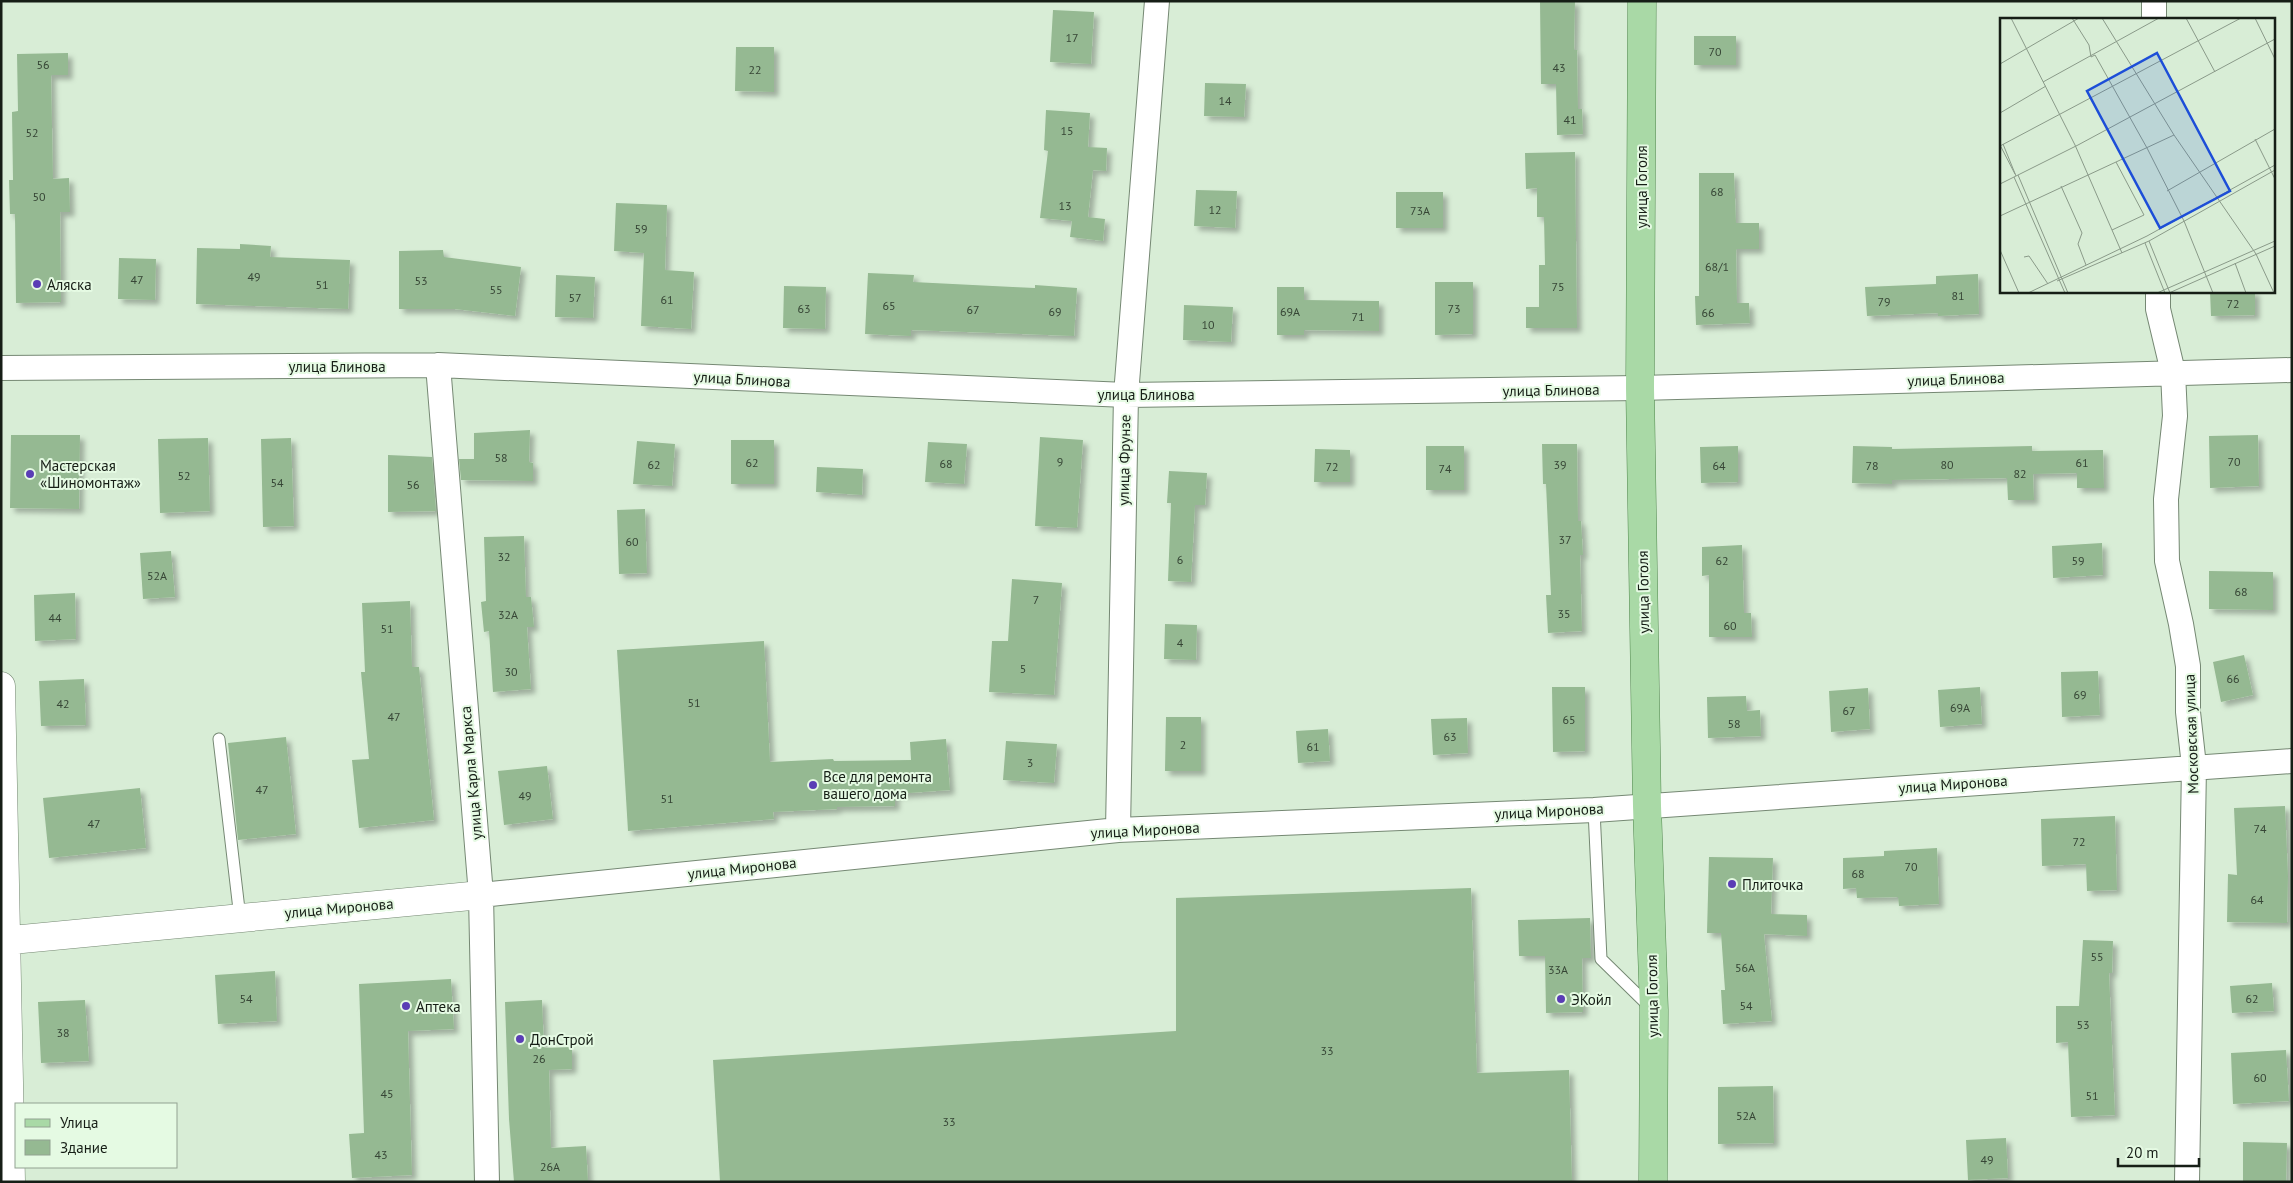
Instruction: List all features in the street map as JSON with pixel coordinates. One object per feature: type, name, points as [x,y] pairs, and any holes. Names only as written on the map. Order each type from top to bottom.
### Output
[{"type":"main road","name":"улица Гоголя","points":[[1642,1],[1640,388],[1647,806],[1654,1010],[1653,1182]]},
{"type":"street","name":"улица Фрунзе","points":[[1118,830],[1126,395],[1157,1]]},
{"type":"street","points":[[2154,1],[2154,18]]},
{"type":"street","name":"Московская улица","points":[[2158,292],[2158,308],[2173,372],[2175,416],[2166,499],[2167,561],[2188,666],[2188,712],[2194,766],[2187,1182]]},
{"type":"street","name":"улица Блинова","points":[[1,368],[438,365],[1126,395],[1640,388],[2292,370]]},
{"type":"street","name":"улица Карла Маркса","points":[[438,365],[481,895],[486,1182]]},
{"type":"street","points":[[1,686],[4,940],[11,1182]]},
{"type":"street","name":"улица Миронова","points":[[4,940],[481,895],[1118,830],[1594,810],[2194,766],[2292,761]]},
{"type":"lane","points":[[218,739],[240,918]]},
{"type":"lane","points":[[1594,810],[1601,959],[1654,1010]]},
{"type":"building","points":[[1540,1],[1575,1],[1574,50],[1577,50],[1578,109],[1582,109],[1583,134],[1557,135],[1556,84],[1541,84]]},
{"type":"building","points":[[1053,10],[1094,12],[1091,64],[1050,62]]},
{"type":"building","points":[[1694,36],[1736,36],[1736,65],[1694,65]]},
{"type":"building","points":[[736,47],[774,47],[774,92],[735,91]]},
{"type":"building","points":[[68,53],[68,75],[51,75],[53,179],[69,178],[70,212],[60,212],[61,302],[16,303],[15,214],[10,214],[9,180],[13,180],[12,112],[18,111],[17,54]]},
{"type":"building","points":[[1205,83],[1246,84],[1244,117],[1204,116]]},
{"type":"building","points":[[1046,110],[1090,113],[1088,147],[1107,148],[1106,171],[1093,170],[1088,217],[1105,219],[1103,241],[1070,237],[1072,221],[1040,218],[1048,151],[1044,150]]},
{"type":"building","points":[[1575,152],[1577,328],[1526,328],[1526,307],[1539,307],[1539,265],[1545,265],[1544,217],[1537,217],[1537,188],[1526,189],[1525,153]]},
{"type":"building","points":[[1699,173],[1734,173],[1736,223],[1759,223],[1759,249],[1736,249],[1737,303],[1749,303],[1750,323],[1696,325],[1695,296],[1699,296]]},
{"type":"building","points":[[1196,190],[1237,191],[1235,228],[1194,226]]},
{"type":"building","points":[[1396,192],[1443,192],[1443,228],[1396,228]]},
{"type":"building","points":[[616,203],[667,205],[665,270],[694,272],[691,329],[641,326],[644,253],[614,251]]},
{"type":"building","points":[[240,244],[271,246],[270,257],[350,260],[348,309],[196,304],[197,248],[240,249]]},
{"type":"building","points":[[443,250],[444,257],[521,267],[515,316],[455,309],[399,309],[399,251]]},
{"type":"building","points":[[119,258],[156,259],[155,300],[118,299]]},
{"type":"building","points":[[868,273],[914,275],[913,282],[1035,288],[1035,285],[1077,288],[1074,336],[911,330],[911,336],[865,334]]},
{"type":"building","points":[[1978,274],[1979,314],[1938,316],[1938,313],[1867,316],[1865,287],[1936,284],[1936,276]]},
{"type":"building","points":[[556,275],[595,277],[593,318],[555,317]]},
{"type":"building","points":[[1435,282],[1473,282],[1473,334],[1435,335]]},
{"type":"building","points":[[784,286],[826,287],[825,329],[783,328]]},
{"type":"building","points":[[1277,287],[1304,287],[1304,300],[1379,301],[1379,331],[1304,330],[1304,335],[1277,335]]},
{"type":"building","points":[[2210,292],[2255,292],[2255,315],[2211,316]]},
{"type":"building","points":[[1184,305],[1233,307],[1231,342],[1183,340]]},
{"type":"building","points":[[530,430],[529,462],[533,463],[533,481],[461,480],[459,459],[474,459],[474,433]]},
{"type":"building","points":[[11,435],[80,435],[79,509],[10,508]]},
{"type":"building","points":[[2258,435],[2259,486],[2210,488],[2209,436]]},
{"type":"building","points":[[1040,437],[1083,440],[1077,528],[1035,526]]},
{"type":"building","points":[[208,438],[210,511],[160,513],[158,439]]},
{"type":"building","points":[[291,438],[294,526],[263,527],[261,439]]},
{"type":"building","points":[[731,440],[774,440],[774,484],[731,484]]},
{"type":"building","points":[[637,441],[675,444],[672,486],[633,484]]},
{"type":"building","points":[[928,442],[967,444],[964,484],[925,482]]},
{"type":"building","points":[[1542,444],[1577,444],[1578,521],[1581,521],[1583,555],[1580,555],[1582,631],[1548,633],[1546,595],[1551,595],[1546,484],[1543,484]]},
{"type":"building","points":[[1426,446],[1464,446],[1464,490],[1426,490]]},
{"type":"building","points":[[1738,446],[1738,482],[1701,483],[1700,447]]},
{"type":"building","points":[[1853,446],[1892,447],[1892,449],[2032,446],[2032,451],[2103,450],[2104,488],[2077,488],[2077,473],[2033,474],[2034,500],[2008,500],[2007,478],[1892,480],[1892,484],[1852,483]]},
{"type":"building","points":[[1315,449],[1350,450],[1350,482],[1314,482]]},
{"type":"building","points":[[388,455],[432,457],[436,511],[388,512]]},
{"type":"building","points":[[817,467],[863,469],[862,495],[816,492]]},
{"type":"building","points":[[1169,471],[1207,473],[1205,505],[1195,505],[1191,582],[1168,581],[1171,503],[1167,503]]},
{"type":"building","points":[[645,509],[647,573],[619,574],[617,510]]},
{"type":"building","points":[[524,536],[526,597],[531,597],[534,627],[527,627],[531,689],[493,692],[489,631],[484,632],[481,602],[486,601],[484,537]]},
{"type":"building","points":[[2102,543],[2103,575],[2053,578],[2052,546]]},
{"type":"building","points":[[1742,545],[1744,613],[1751,613],[1752,637],[1709,637],[1709,575],[1702,576],[1702,547]]},
{"type":"building","points":[[171,551],[175,597],[143,599],[140,553]]},
{"type":"building","points":[[2209,571],[2273,572],[2273,610],[2209,609]]},
{"type":"building","points":[[1012,579],[1062,583],[1054,695],[989,692],[992,641],[1008,641]]},
{"type":"building","points":[[75,593],[76,639],[35,641],[34,595]]},
{"type":"building","points":[[410,601],[412,667],[419,667],[434,820],[359,828],[352,760],[369,759],[361,672],[365,672],[362,603]]},
{"type":"building","points":[[1165,624],[1197,625],[1196,660],[1164,659]]},
{"type":"building","points":[[764,641],[770,762],[833,759],[834,761],[911,760],[910,742],[946,739],[950,790],[895,794],[895,806],[837,807],[837,809],[773,812],[774,819],[628,831],[617,650]]},
{"type":"building","points":[[2244,655],[2253,695],[2221,702],[2213,662]]},
{"type":"building","points":[[2098,671],[2100,715],[2062,717],[2061,672]]},
{"type":"building","points":[[84,679],[86,725],[41,726],[39,681]]},
{"type":"building","points":[[1552,687],[1585,687],[1585,751],[1553,752]]},
{"type":"building","points":[[1980,687],[1982,724],[1940,727],[1938,690]]},
{"type":"building","points":[[1868,688],[1870,729],[1831,732],[1829,691]]},
{"type":"building","points":[[1746,696],[1747,711],[1760,710],[1761,736],[1708,738],[1707,697]]},
{"type":"building","points":[[1166,717],[1201,717],[1201,771],[1165,771]]},
{"type":"building","points":[[1467,718],[1468,753],[1433,755],[1431,719]]},
{"type":"building","points":[[1328,729],[1330,761],[1298,763],[1296,731]]},
{"type":"building","points":[[286,737],[296,834],[238,840],[228,743]]},
{"type":"building","points":[[1006,741],[1057,744],[1054,783],[1003,780]]},
{"type":"building","points":[[547,766],[553,819],[504,825],[498,771]]},
{"type":"building","points":[[140,788],[146,848],[49,858],[43,798]]},
{"type":"building","points":[[2285,806],[2288,876],[2287,923],[2227,922],[2228,874],[2237,875],[2234,808]]},
{"type":"building","points":[[2115,816],[2117,890],[2087,891],[2086,864],[2042,866],[2041,819]]},
{"type":"building","points":[[1937,848],[1939,904],[1899,906],[1898,897],[1857,898],[1856,888],[1843,889],[1843,858],[1884,856],[1884,851]]},
{"type":"building","points":[[1709,857],[1773,858],[1771,914],[1807,915],[1807,936],[1764,934],[1772,1021],[1723,1024],[1721,990],[1725,990],[1721,933],[1707,933]]},
{"type":"building","points":[[1471,888],[1477,1073],[1569,1070],[1572,1182],[720,1182],[713,1060],[1176,1031],[1176,898]]},
{"type":"building","points":[[1590,918],[1591,958],[1582,958],[1583,1012],[1546,1013],[1545,956],[1519,956],[1518,920]]},
{"type":"building","points":[[2083,940],[2113,941],[2112,973],[2109,973],[2115,1115],[2071,1117],[2068,1042],[2056,1043],[2056,1006],[2079,1006]]},
{"type":"building","points":[[275,971],[277,1021],[218,1024],[215,975]]},
{"type":"building","points":[[451,979],[454,1029],[408,1031],[412,1175],[352,1178],[349,1134],[364,1133],[359,984]]},
{"type":"building","points":[[2272,983],[2274,1011],[2232,1013],[2230,986]]},
{"type":"building","points":[[85,1000],[89,1061],[41,1063],[38,1002]]},
{"type":"building","points":[[542,1000],[544,1048],[572,1047],[572,1069],[549,1070],[551,1148],[586,1146],[588,1182],[514,1182],[509,1119],[505,1002]]},
{"type":"building","points":[[2286,1050],[2289,1101],[2233,1104],[2231,1053]]},
{"type":"building","points":[[1773,1086],[1774,1143],[1718,1144],[1718,1087]]},
{"type":"building","points":[[2006,1138],[2008,1178],[1968,1180],[1966,1140]]},
{"type":"building","points":[[2243,1142],[2287,1143],[2286,1182],[2243,1182]]},
{"type":"place","name":"Аляска","points":[[37,284]]},
{"type":"place","name":"Мастерская «Шиномонтаж»","points":[[30,474]]},
{"type":"place","name":"Все для ремонта вашего дома","points":[[813,785]]},
{"type":"place","name":"Плиточка","points":[[1732,884]]},
{"type":"place","name":"ЭКойл","points":[[1561,999]]},
{"type":"place","name":"Аптека","points":[[406,1006]]},
{"type":"place","name":"ДонСтрой","points":[[520,1039]]}]
